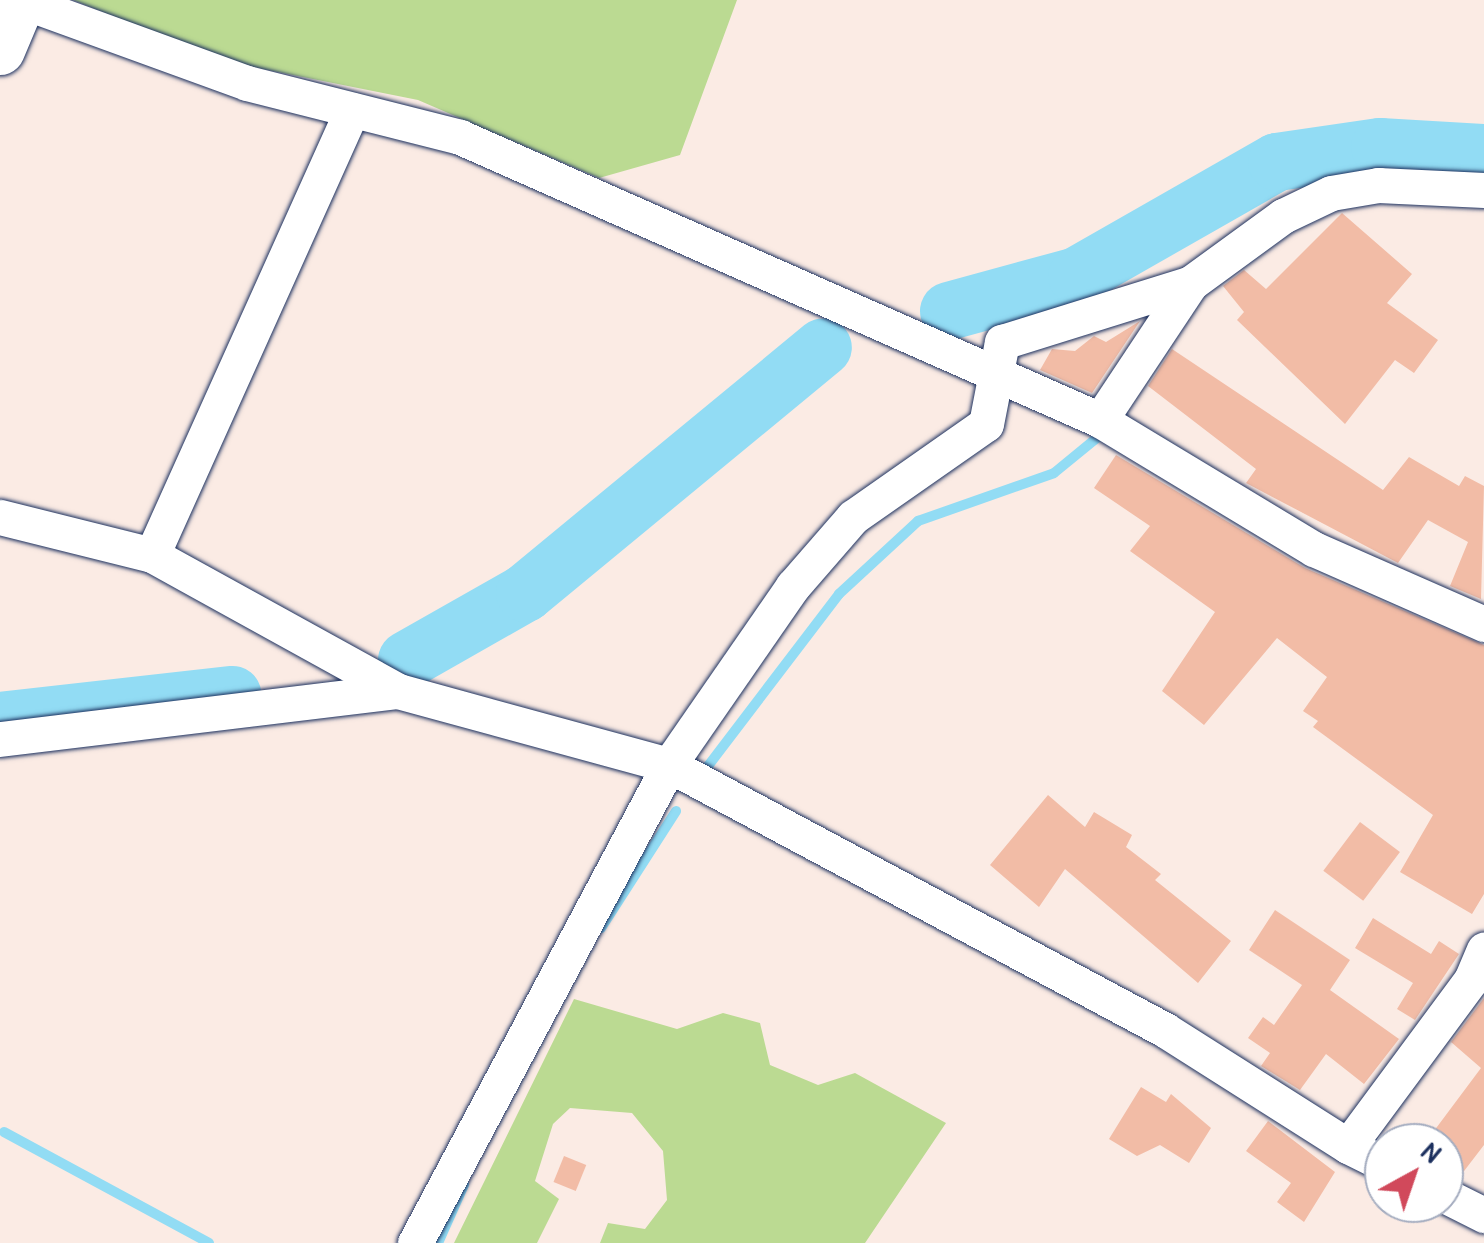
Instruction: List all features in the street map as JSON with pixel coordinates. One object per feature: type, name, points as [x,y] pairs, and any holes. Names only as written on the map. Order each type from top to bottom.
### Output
[{"type":"main road","points":[[0,50],[20,0]]},
{"type":"street","points":[[20,0],[247,83],[460,137],[997,379],[1100,420],[1314,549],[1484,624]]},
{"type":"street","points":[[152,555],[352,110]]},
{"type":"street","points":[[416,1243],[669,765],[792,586],[854,517],[986,424],[1002,342],[1192,282],[1270,224],[1332,193],[1378,185],[1484,190]]},
{"type":"street","points":[[1100,420],[1192,282]]},
{"type":"street","points":[[0,518],[152,555],[398,691],[669,765],[1164,1030],[1364,1154]]},
{"type":"street","points":[[0,740],[398,691]]},
{"type":"street","points":[[1348,1146],[1472,980],[1484,950]]},
{"type":"green space","points":[[73,0],[737,0],[680,155],[599,178],[418,100],[227,62]]},
{"type":"green space","points":[[574,999],[677,1029],[723,1013],[760,1023],[770,1065],[818,1085],[855,1073],[946,1123],[865,1243],[600,1243],[608,1223],[645,1229],[667,1200],[663,1151],[632,1113],[570,1108],[553,1124],[535,1181],[559,1199],[537,1243],[454,1243]]},
{"type":"building","points":[[1342,213],[1412,274],[1387,303],[1438,340],[1414,373],[1395,360],[1345,424],[1237,320],[1244,312],[1223,286],[1244,270],[1266,289]]},
{"type":"building","points":[[1140,321],[1092,393],[1040,370],[1052,349],[1075,351],[1094,336],[1106,342]]},
{"type":"building","points":[[1172,349],[1383,490],[1409,457],[1459,486],[1465,476],[1484,486],[1481,599],[1450,586],[1468,542],[1428,520],[1398,563],[1246,483],[1256,469],[1148,386]]},
{"type":"building","points":[[1116,455],[1305,568],[1484,645],[1484,894],[1472,914],[1400,872],[1433,815],[1313,727],[1318,721],[1303,711],[1327,677],[1277,638],[1204,725],[1162,691],[1215,612],[1130,551],[1150,526],[1094,488]]},
{"type":"building","points":[[1048,795],[1085,827],[1094,812],[1132,835],[1126,847],[1161,874],[1155,880],[1231,941],[1198,983],[1065,869],[1039,907],[990,865]]},
{"type":"building","points":[[1360,822],[1400,852],[1363,901],[1323,871]]},
{"type":"building","points":[[1275,910],[1350,960],[1330,990],[1399,1039],[1364,1084],[1326,1054],[1300,1090],[1261,1066],[1270,1053],[1248,1038],[1263,1017],[1274,1025],[1302,985],[1249,950]]},
{"type":"building","points":[[1373,918],[1431,954],[1439,941],[1459,954],[1415,1020],[1397,1009],[1413,983],[1355,948]]},
{"type":"building","points":[[1484,998],[1484,1145],[1464,1171],[1464,1123],[1440,1123],[1481,1068],[1451,1042]]},
{"type":"building","points":[[1141,1087],[1166,1102],[1171,1094],[1211,1128],[1189,1163],[1160,1145],[1137,1156],[1109,1139]]},
{"type":"building","points":[[1268,1121],[1335,1172],[1304,1222],[1277,1202],[1291,1183],[1246,1151]]},
{"type":"building","points":[[564,1156],[586,1165],[576,1191],[554,1182]]},
{"type":"waterway","points":[[949,311],[1077,276],[1277,162],[1380,147],[1484,153]]},
{"type":"waterway","points":[[407,660],[525,593],[823,347]]},
{"type":"waterway","points":[[708,766],[839,594],[918,521],[1054,473],[1098,437]]},
{"type":"waterway","points":[[0,721],[233,695]]},
{"type":"waterway","points":[[601,928],[676,811]]},
{"type":"waterway","points":[[4,1132],[209,1243]]},
{"type":"waterway","points":[[438,1243],[464,1185]]}]
